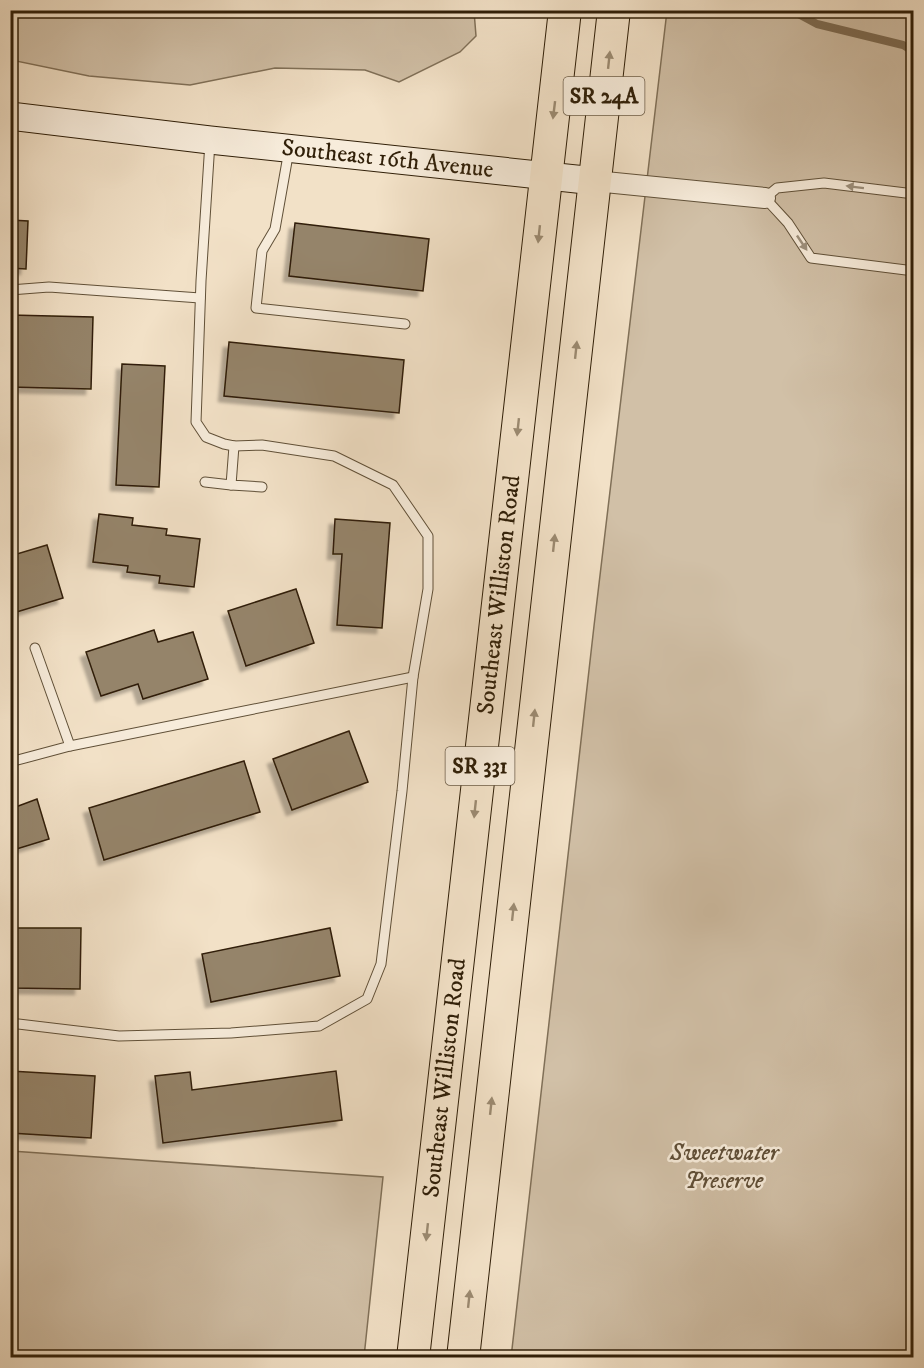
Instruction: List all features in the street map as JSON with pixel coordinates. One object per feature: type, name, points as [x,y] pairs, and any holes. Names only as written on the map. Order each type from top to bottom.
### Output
[{"type":"highway","name":"Southeast Williston Road","points":[[413,1358],[565,10]]},
{"type":"highway","name":"Southeast Williston Road","points":[[463,1358],[614,10]]},
{"type":"main road","name":"Southeast 16th Avenue","points":[[10,116],[595,181]]},
{"type":"street","name":"Southeast 16th Avenue","points":[[595,181],[765,198]]},
{"type":"lane","points":[[10,1023],[119,1036],[231,1033],[319,1026],[367,999],[381,964],[413,677],[428,589],[428,536],[393,485],[334,456],[262,445],[234,446],[206,437],[196,422],[200,298],[210,140]]},
{"type":"lane","points":[[289,148],[275,229],[262,251],[256,308],[405,324]]},
{"type":"lane","points":[[914,194],[824,183],[777,188],[765,198],[788,223],[811,258],[914,271]]},
{"type":"lane","points":[[10,290],[49,287],[200,298]]},
{"type":"lane","points":[[231,485],[234,446]]},
{"type":"lane","points":[[205,482],[262,487]]},
{"type":"lane","points":[[34,648],[70,746]]},
{"type":"lane","points":[[10,762],[70,746],[413,677]]},
{"type":"green space","points":[[10,11],[474,11],[476,36],[460,52],[399,82],[365,70],[275,68],[190,85],[89,76],[11,60]]},
{"type":"green space","name":"Sweetwater Preserve","points":[[667,11],[913,11],[913,1357],[511,1358]]},
{"type":"green space","points":[[11,1151],[383,1177],[364,1357],[11,1357]]},
{"type":"building","points":[[10,220],[28,221],[26,269],[10,268]]},
{"type":"building","points":[[295,223],[429,239],[423,291],[289,276]]},
{"type":"building","points":[[10,315],[93,317],[91,389],[10,387]]},
{"type":"building","points":[[229,342],[404,360],[399,413],[224,396]]},
{"type":"building","points":[[122,364],[165,366],[159,487],[116,485]]},
{"type":"building","points":[[99,514],[133,518],[132,525],[167,529],[166,535],[200,539],[194,587],[159,583],[160,576],[127,572],[128,566],[93,562]]},
{"type":"building","points":[[335,519],[390,523],[382,628],[337,625],[342,554],[333,554]]},
{"type":"building","points":[[47,545],[63,598],[10,614],[10,556]]},
{"type":"building","points":[[296,589],[314,643],[246,666],[228,611]]},
{"type":"building","points":[[154,630],[158,642],[193,632],[208,679],[143,699],[138,684],[101,696],[86,652]]},
{"type":"building","points":[[349,731],[368,782],[292,810],[273,759]]},
{"type":"building","points":[[244,761],[260,812],[104,860],[89,808]]},
{"type":"building","points":[[37,799],[49,839],[10,851],[10,800],[13,808]]},
{"type":"building","points":[[10,928],[81,928],[80,989],[10,988]]},
{"type":"building","points":[[330,928],[340,976],[211,1002],[202,954]]},
{"type":"building","points":[[10,1071],[95,1076],[91,1138],[10,1133]]},
{"type":"building","points":[[336,1071],[342,1120],[163,1143],[155,1076],[190,1072],[192,1090]]},
{"type":"waterway","points":[[791,10],[817,24],[903,45],[914,52]]}]
